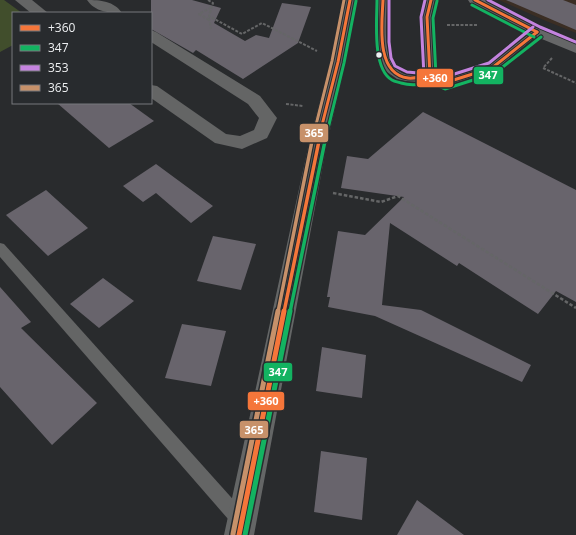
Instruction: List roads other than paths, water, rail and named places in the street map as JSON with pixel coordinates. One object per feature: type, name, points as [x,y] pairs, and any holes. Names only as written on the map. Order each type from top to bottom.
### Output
[{"type":"main road","points":[[241,528],[316,151],[350,0]]},
{"type":"main road","points":[[475,0],[537,32],[576,48]]},
{"type":"street","points":[[22,0],[40,12]]},
{"type":"street","points":[[94,0],[113,12]]},
{"type":"street","points":[[152,36],[254,100],[268,118],[261,134],[242,143],[221,139],[152,91]]},
{"type":"lane","points":[[383,0],[382,35],[387,65],[395,74],[406,79],[420,80],[430,76],[444,83],[492,68],[537,32]]},
{"type":"lane","points":[[430,76],[427,16],[431,0]]},
{"type":"lane","points":[[0,248],[241,528]]}]
